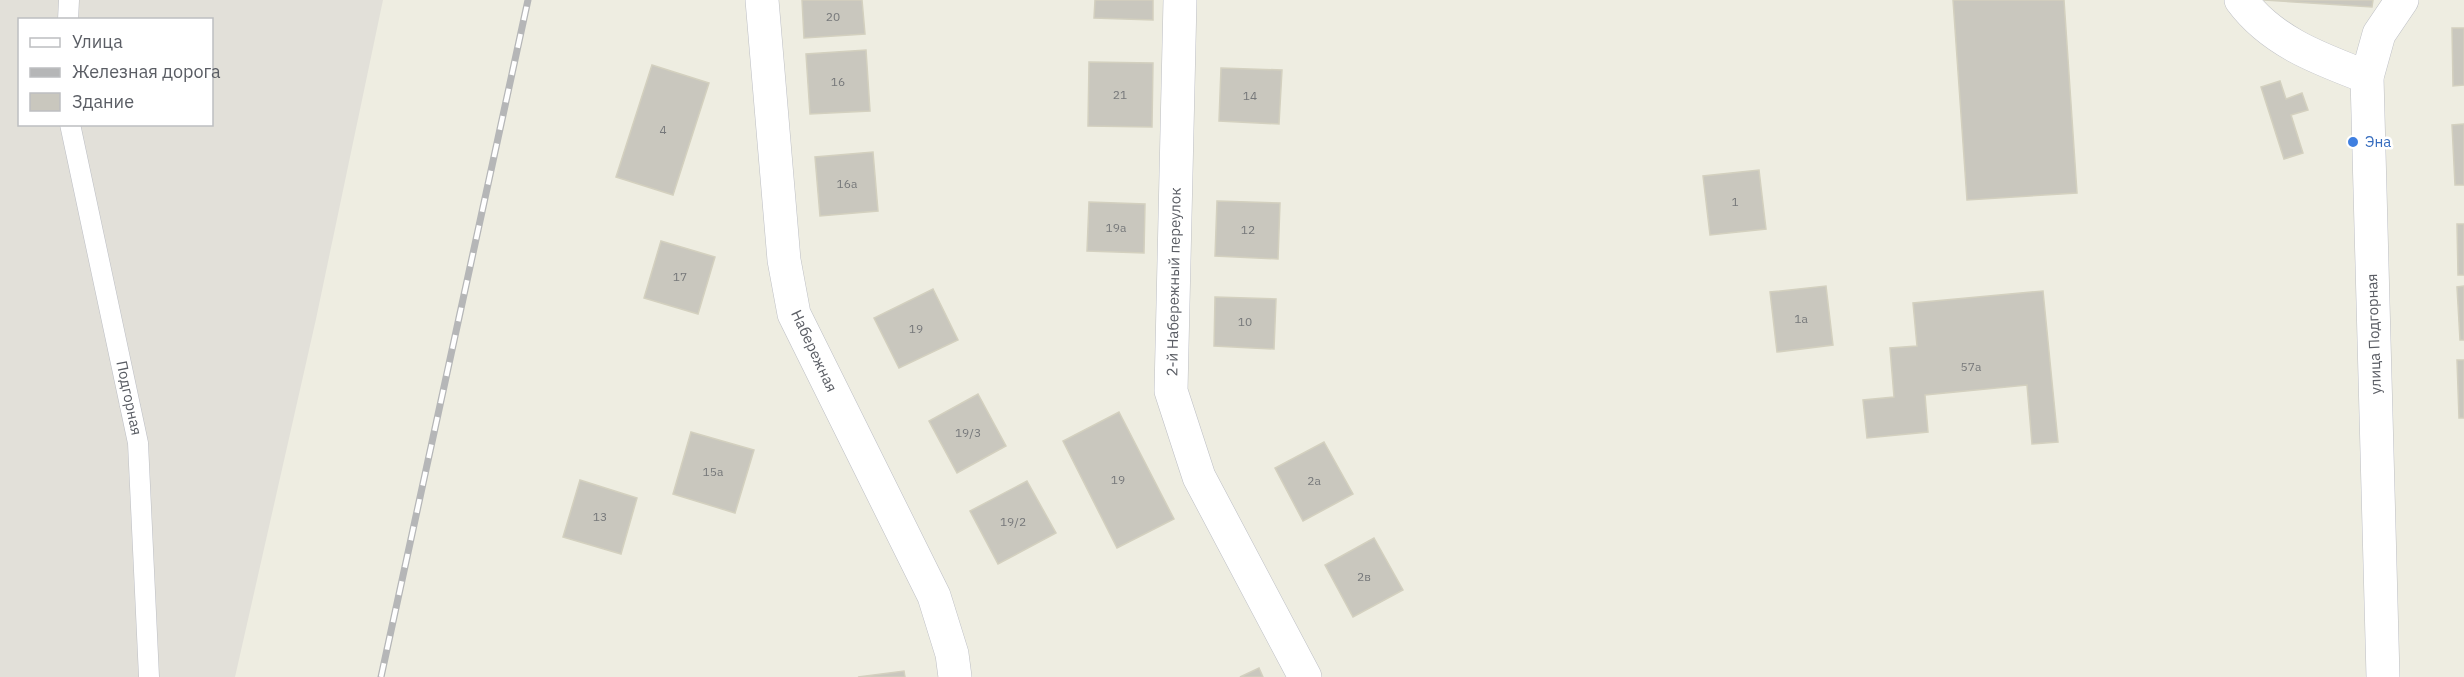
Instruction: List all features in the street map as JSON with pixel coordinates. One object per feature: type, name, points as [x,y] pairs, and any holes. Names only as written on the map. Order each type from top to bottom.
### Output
[{"type":"street","name":"Набережная","points":[[762,0],[784,260],[794,314],[934,596],[952,654],[955,677]]},
{"type":"street","name":"2-й Набережный переулок","points":[[1180,0],[1172,391],[1199,477],[1305,677]]},
{"type":"street","points":[[2241,0],[2276,36],[2318,59],[2367,77]]},
{"type":"street","name":"улица Подгорная","points":[[2384,677],[2367,77],[2379,34],[2402,0]]},
{"type":"lane","points":[[68,18],[69,0]]},
{"type":"lane","name":"Подгорная","points":[[70,126],[138,443],[149,677]]},
{"type":"shaded area","points":[[0,0],[383,0],[316,319],[235,677],[0,677]]},
{"type":"building","points":[[802,0],[862,0],[865,34],[804,38]]},
{"type":"building","points":[[1095,0],[1153,0],[1153,20],[1094,18]]},
{"type":"building","points":[[1953,0],[2064,0],[2077,193],[1967,200]]},
{"type":"building","points":[[2264,0],[2373,0],[2372,7]]},
{"type":"building","points":[[2452,28],[2464,28],[2464,85],[2453,86]]},
{"type":"building","points":[[866,50],[870,111],[810,114],[806,54]]},
{"type":"building","points":[[1089,62],[1153,63],[1152,127],[1088,126]]},
{"type":"building","points":[[652,65],[709,83],[673,195],[616,177]]},
{"type":"building","points":[[1221,68],[1282,70],[1279,124],[1219,121]]},
{"type":"building","points":[[2280,81],[2286,99],[2302,93],[2308,110],[2291,115],[2303,153],[2284,159],[2261,87]]},
{"type":"building","points":[[2464,124],[2464,185],[2455,185],[2452,125]]},
{"type":"building","points":[[873,152],[878,211],[820,216],[815,157]]},
{"type":"building","points":[[1759,170],[1766,229],[1710,235],[1703,176]]},
{"type":"building","points":[[1217,201],[1280,203],[1278,259],[1215,256]]},
{"type":"building","points":[[1089,202],[1145,204],[1144,253],[1087,251]]},
{"type":"building","points":[[2457,224],[2464,224],[2464,275],[2458,275]]},
{"type":"building","points":[[661,241],[715,257],[698,314],[644,298]]},
{"type":"building","points":[[1826,286],[1833,345],[1777,352],[1770,292]]},
{"type":"building","points":[[2464,286],[2464,340],[2460,340],[2457,287]]},
{"type":"building","points":[[933,289],[958,340],[899,368],[874,318]]},
{"type":"building","points":[[2043,291],[2058,442],[2032,444],[2027,385],[1925,395],[1928,432],[1867,438],[1863,400],[1894,397],[1890,348],[1917,346],[1913,303]]},
{"type":"building","points":[[1215,297],[1276,299],[1274,349],[1214,346]]},
{"type":"building","points":[[2457,360],[2464,360],[2464,418],[2459,418]]},
{"type":"building","points":[[978,394],[1006,446],[957,473],[929,421]]},
{"type":"building","points":[[1119,412],[1174,519],[1117,548],[1063,441]]},
{"type":"building","points":[[691,432],[754,450],[735,513],[673,494]]},
{"type":"building","points":[[1324,442],[1353,494],[1303,521],[1275,468]]},
{"type":"building","points":[[580,480],[637,498],[621,554],[563,537]]},
{"type":"building","points":[[1027,481],[1056,533],[998,564],[970,511]]},
{"type":"building","points":[[1374,538],[1403,590],[1353,617],[1325,565]]},
{"type":"building","points":[[1259,668],[1263,677],[1240,677]]},
{"type":"building","points":[[904,671],[905,677],[858,677]]},
{"type":"railway","points":[[381,677],[528,0]]},
{"type":"place","name":"Эна","points":[[2353,142]]}]
